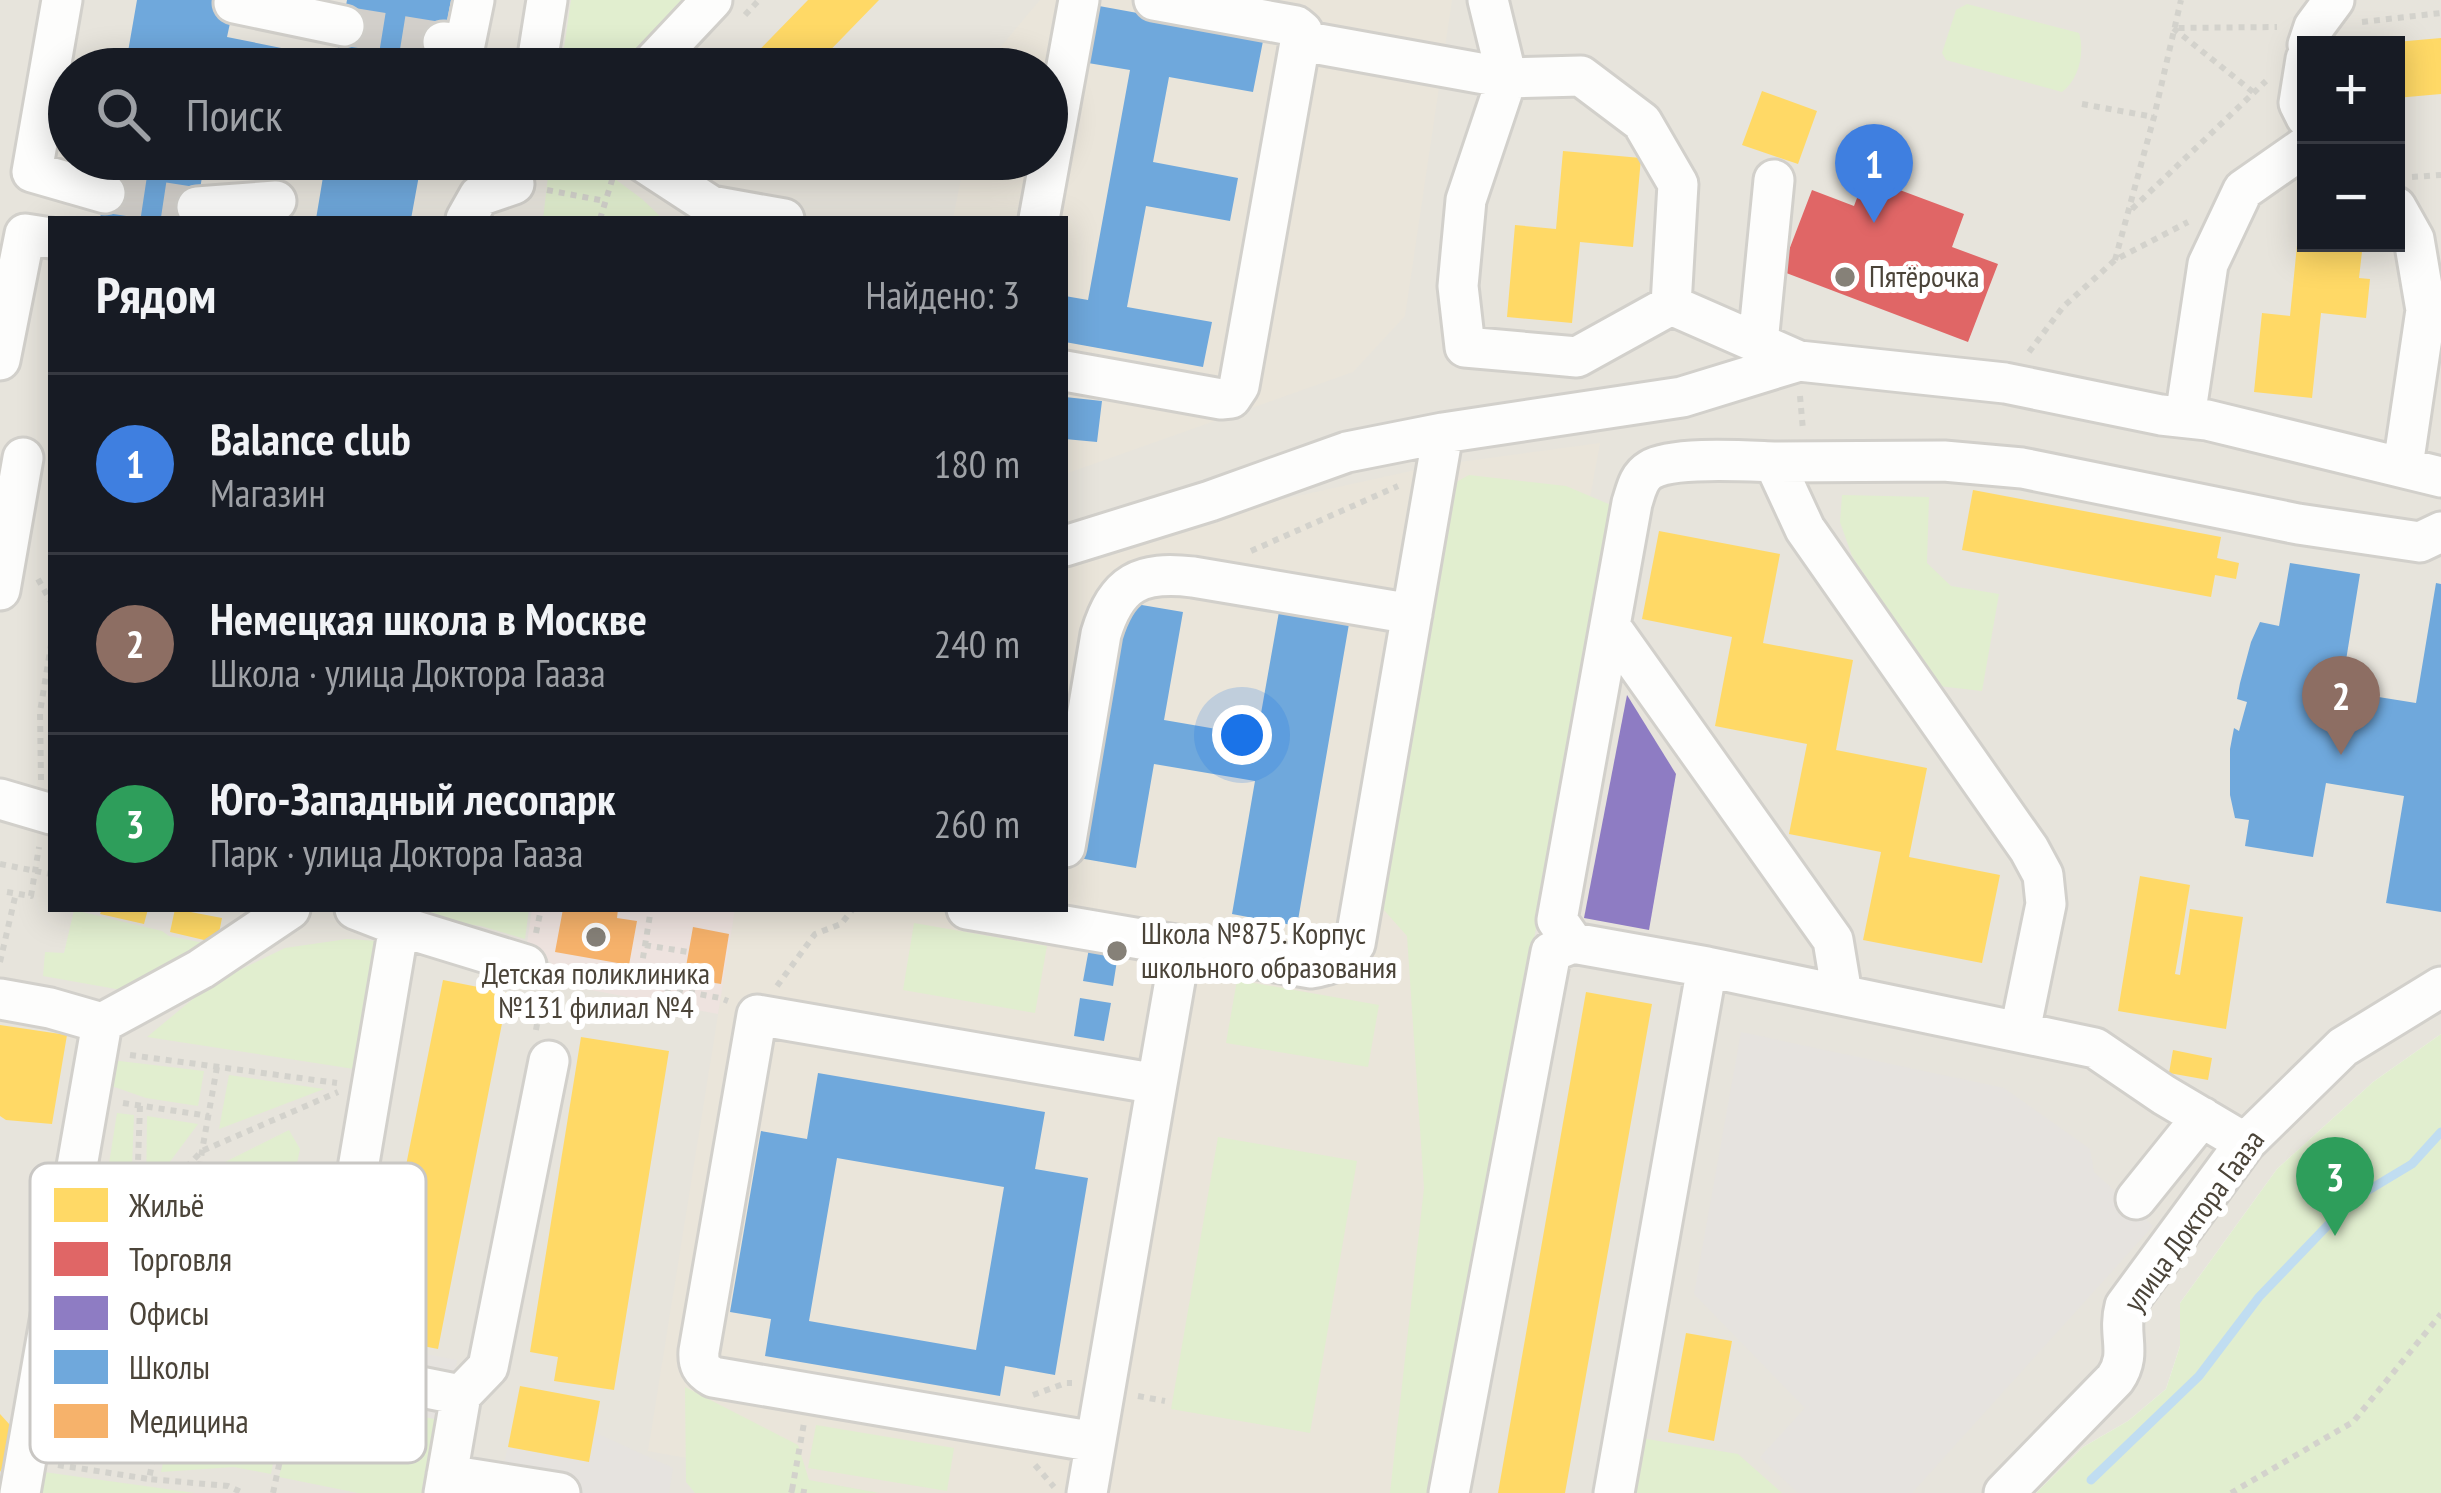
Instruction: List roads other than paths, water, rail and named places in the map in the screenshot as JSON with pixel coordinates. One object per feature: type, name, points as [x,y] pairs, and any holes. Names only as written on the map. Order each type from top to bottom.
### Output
[{"type":"street","points":[[54,48],[62,0]]},
{"type":"street","points":[[443,42],[465,44],[474,0]]},
{"type":"street","points":[[539,48],[547,0]]},
{"type":"street","points":[[667,48],[712,0]]},
{"type":"street","points":[[1068,60],[1079,0]]},
{"type":"street","points":[[1068,372],[1221,399],[1236,393],[1303,31],[1154,0]]},
{"type":"street","points":[[1487,0],[1507,79],[1466,200],[1458,286],[1465,347],[1577,358],[1671,304]]},
{"type":"street","points":[[234,3],[344,26]]},
{"type":"street","points":[[1302,41],[1507,79],[1581,76],[1642,122],[1678,184],[1671,304]]},
{"type":"street","points":[[0,360],[38,236],[32,172],[48,80]]},
{"type":"street","points":[[2185,417],[2208,264],[2242,190],[2297,152]]},
{"type":"street","points":[[32,172],[48,177]]},
{"type":"street","points":[[60,180],[105,193]]},
{"type":"street","points":[[667,180],[710,212],[752,216]]},
{"type":"street","points":[[1040,216],[1046,180]]},
{"type":"street","points":[[1758,343],[1774,180]]},
{"type":"street","points":[[468,216],[479,196],[513,187]]},
{"type":"street","points":[[197,208],[276,201]]},
{"type":"street","points":[[1671,304],[1799,361],[2005,383],[2185,417],[2422,472],[2426,310],[2414,239],[2405,223]]},
{"type":"street","points":[[1068,545],[1347,452],[1440,452],[1682,397],[1799,361]]},
{"type":"street","points":[[1004,912],[1053,916],[1181,946],[1312,968],[1345,957],[1355,944],[1440,452]]},
{"type":"street","points":[[0,590],[25,458]]},
{"type":"street","points":[[1573,943],[1557,920],[1632,503],[1639,481],[1652,468],[1712,459],[1944,461],[2023,468],[2298,524],[2420,542],[2441,532]]},
{"type":"street","points":[[1774,462],[1805,529],[2029,849],[2042,875],[2046,904],[2020,1031]]},
{"type":"street","points":[[1068,829],[1101,634],[1108,611],[1139,580],[1163,574],[1412,614]]},
{"type":"street","points":[[1610,626],[1833,940],[1841,994]]},
{"type":"street","points":[[0,799],[48,813]]},
{"type":"street","points":[[77,1163],[99,1036],[286,912]]},
{"type":"street","points":[[363,912],[536,967]]},
{"type":"street","points":[[359,1163],[399,926]]},
{"type":"street","points":[[1449,1493],[1551,952],[1573,943],[2096,1048],[2245,1143]]},
{"type":"street","points":[[1087,1493],[1181,946]]},
{"type":"street","points":[[1614,1493],[1707,967]]},
{"type":"street","name":"улица Доктора Гааза","points":[[2004,1493],[2115,1379],[2123,1366],[2120,1324],[2125,1306],[2245,1143],[2343,1047],[2441,987]]},
{"type":"street","points":[[0,999],[50,1009],[99,1036]]},
{"type":"street","points":[[1095,1442],[712,1377],[703,1371],[698,1361],[757,1015],[1157,1084]]},
{"type":"street","points":[[549,1061],[488,1367],[461,1395],[446,1484],[560,1493]]},
{"type":"street","points":[[2136,1198],[2202,1118]]},
{"type":"street","points":[[426,1388],[461,1395]]},
{"type":"street","points":[[23,1476],[30,1437]]},
{"type":"waterway","points":[[2091,1480],[2199,1376],[2259,1297],[2352,1200],[2412,1164],[2441,1132]]},
{"type":"tunnel","points":[[344,26],[443,42]]},
{"type":"tunnel","points":[[105,193],[197,207]]},
{"type":"place","name":"Balance club","points":[[1874,223]]},
{"type":"place","name":"Пятёрочка","points":[[1845,277]]},
{"type":"place","name":"Немецкая школа в Москве","points":[[2341,755]]},
{"type":"place","name":"Детская поликлиника №131 филиал №4","points":[[596,937]]},
{"type":"place","name":"Школа №875. Корпус школьного образования","points":[[1117,951]]},
{"type":"place","name":"Юго-Западный лесопарк","points":[[2335,1236]]}]
